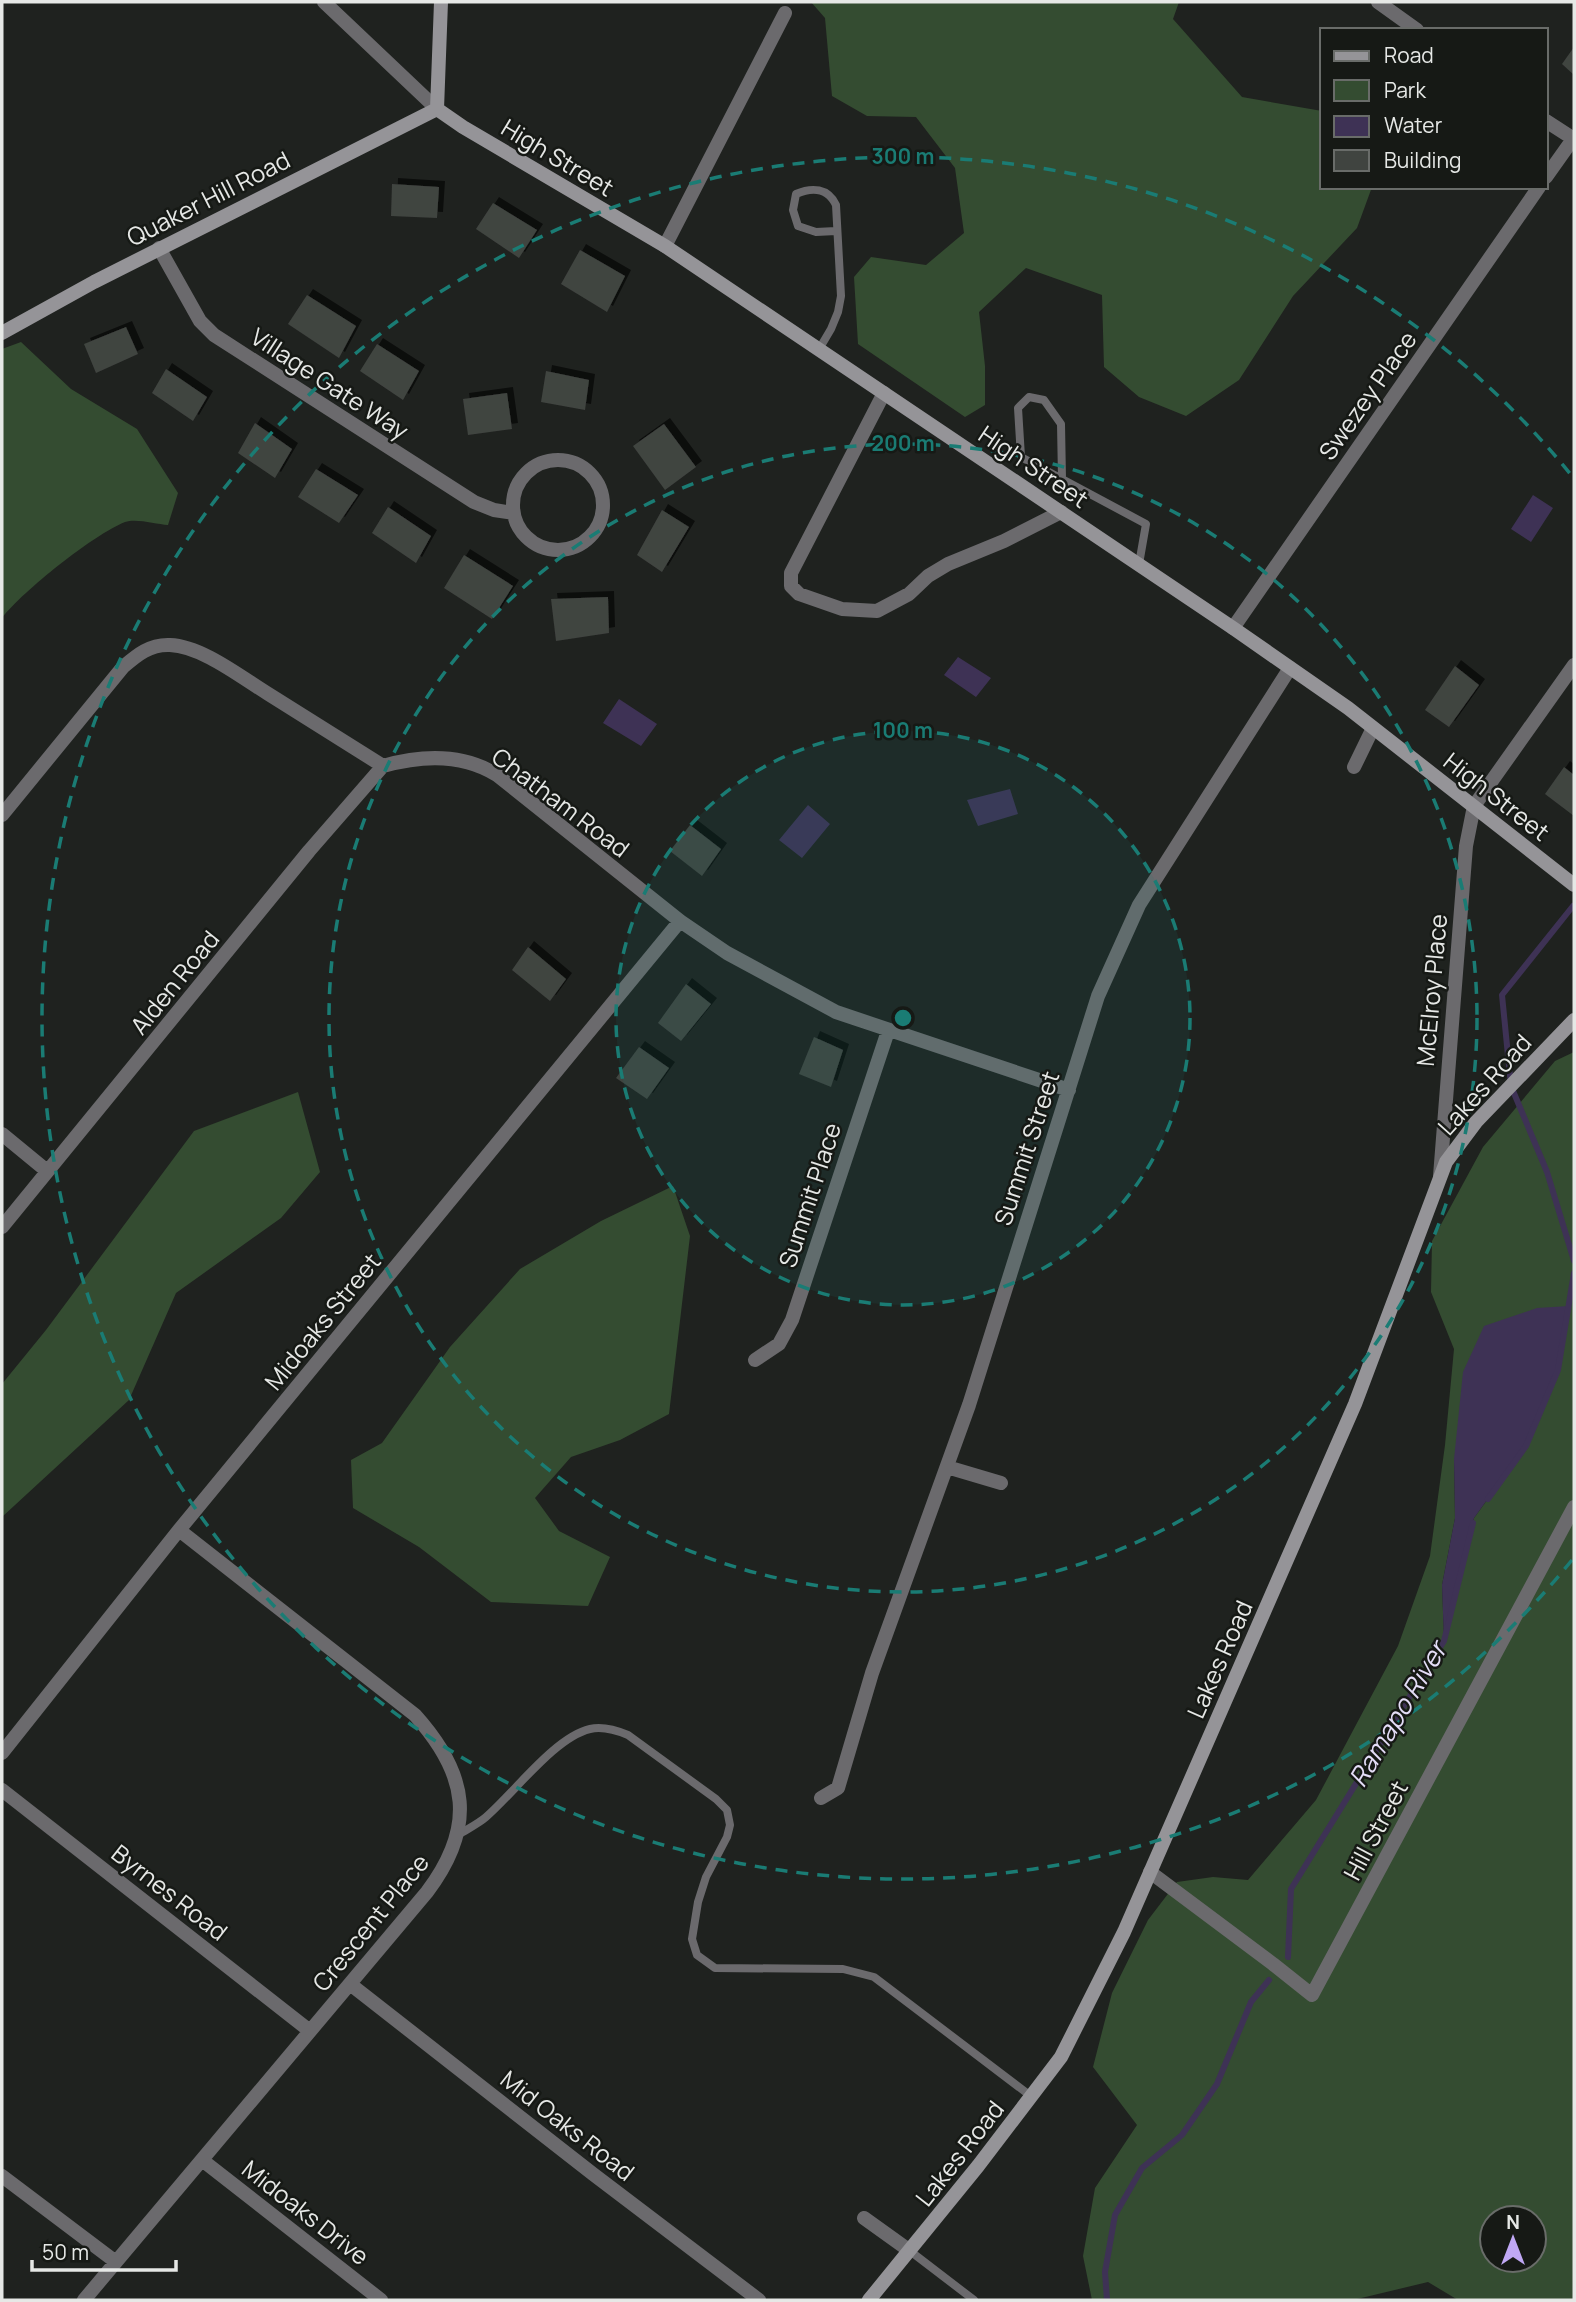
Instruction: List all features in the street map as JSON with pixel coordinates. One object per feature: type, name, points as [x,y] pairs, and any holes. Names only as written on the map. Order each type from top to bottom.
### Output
[{"type":"street","name":"High Street","points":[[324,2],[436,109],[665,246],[1233,628],[1373,728],[1574,885]]},
{"type":"street","points":[[436,109],[441,2]]},
{"type":"street","points":[[1378,2],[1414,28]]},
{"type":"street","points":[[665,246],[785,13]]},
{"type":"street","name":"Quaker Hill Road","points":[[2,333],[159,248],[436,109]]},
{"type":"street","points":[[1548,122],[1573,139],[1548,174]]},
{"type":"street","name":"Swezey Place","points":[[1233,628],[1538,189]]},
{"type":"street","name":"Village Gate Way","points":[[159,248],[200,321],[214,335],[474,502],[494,510],[513,513]]},
{"type":"street","points":[[884,393],[791,573],[791,586],[799,594],[842,609],[877,611],[909,594],[928,576],[948,564],[1004,541],[1061,512]]},
{"type":"street","points":[[552,460],[580,466],[591,474],[600,486],[602,517],[596,531],[585,542],[571,548],[556,551],[528,540],[518,528],[513,513],[517,485],[526,473],[552,460]]},
{"type":"street","points":[[2,815],[123,667],[140,653],[168,644],[188,647],[228,669],[383,766]]},
{"type":"street","points":[[1474,806],[1574,665]]},
{"type":"street","name":"Summit Street","points":[[821,1798],[838,1788],[872,1673],[947,1467],[1098,996],[1139,905],[1290,668]]},
{"type":"street","points":[[1354,767],[1373,728]]},
{"type":"street","name":"Chatham Road","points":[[383,766],[439,757],[481,765],[680,921],[727,953],[836,1012],[1069,1090]]},
{"type":"street","name":"Alden Road","points":[[2,1227],[309,851],[383,766]]},
{"type":"street","name":"McElroy Place","points":[[1440,1178],[1466,846],[1474,806]]},
{"type":"street","name":"Midoaks Street","points":[[2,1753],[179,1530],[680,921]]},
{"type":"street","name":"Lakes Road","points":[[870,2300],[1061,2057],[1124,1933],[1355,1404],[1446,1162],[1476,1122],[1574,1024]]},
{"type":"street","name":"Summit Place","points":[[755,1360],[779,1344],[792,1320],[888,1031]]},
{"type":"street","points":[[2,1134],[47,1171]]},
{"type":"street","points":[[947,1467],[1001,1483]]},
{"type":"street","name":"Hill Street","points":[[1150,1872],[1312,1995],[1574,1507]]},
{"type":"street","name":"Crescent Place","points":[[84,2300],[445,1868],[458,1835],[460,1806],[455,1779],[433,1734],[415,1715],[179,1530]]},
{"type":"street","name":"Byrnes Road","points":[[2,1790],[310,2031]]},
{"type":"street","name":"Mid Oaks Road","points":[[349,1983],[759,2300]]},
{"type":"street","name":"Midoaks Drive","points":[[202,2160],[381,2300]]},
{"type":"street","points":[[2,2176],[116,2262]]},
{"type":"street","points":[[864,2218],[910,2251]]},
{"type":"lane","points":[[818,351],[831,329],[839,304],[840,265],[836,205],[829,195],[816,189],[796,194],[793,210],[799,226],[816,232],[836,230]]},
{"type":"lane","points":[[1062,479],[1061,424],[1044,400],[1029,397],[1018,408],[1021,457],[1062,479],[1146,524],[1139,564]]},
{"type":"lane","points":[[458,1835],[484,1819],[556,1748],[573,1736],[591,1728],[613,1729],[628,1735],[716,1799],[727,1810],[730,1825],[727,1837],[706,1877],[698,1902],[692,1939],[697,1955],[715,1968],[843,1969],[874,1978],[1032,2097]]},
{"type":"lane","points":[[910,2251],[974,2300]]},
{"type":"green space","points":[[811,2],[1179,2],[1173,19],[1242,97],[1320,111],[1320,189],[1371,189],[1357,228],[1293,296],[1239,380],[1186,416],[1139,397],[1104,367],[1102,295],[1026,268],[979,312],[985,366],[985,405],[965,417],[858,344],[854,277],[871,257],[926,265],[964,233],[955,168],[916,117],[867,116],[832,96],[825,18]]},
{"type":"green space","points":[[21,342],[71,389],[137,429],[178,493],[168,525],[130,521],[111,529],[59,565],[2,618],[2,349]]},
{"type":"green space","points":[[1574,1052],[1574,2300],[1458,2300],[1428,2282],[1353,2300],[1092,2300],[1083,2256],[1095,2188],[1137,2125],[1093,2067],[1112,1993],[1148,1920],[1177,1882],[1213,1877],[1248,1880],[1316,1800],[1398,1646],[1430,1556],[1445,1445],[1454,1349],[1431,1292],[1432,1241],[1483,1147],[1555,1061]],"holes":[[[1558,1370],[1526,1446],[1474,1518],[1444,1637],[1442,1585],[1455,1518],[1454,1459]]]},
{"type":"green space","points":[[298,1092],[320,1172],[281,1218],[176,1293],[129,1400],[2,1517],[2,1384],[46,1330],[194,1131]]},
{"type":"green space","points":[[673,1186],[690,1236],[669,1414],[620,1440],[571,1457],[535,1498],[559,1531],[610,1557],[588,1606],[491,1602],[419,1547],[353,1508],[351,1460],[382,1443],[450,1347],[520,1269],[601,1221]]},
{"type":"water","points":[[1533,495],[1553,508],[1531,542],[1511,529]]},
{"type":"water","points":[[958,657],[991,678],[976,697],[944,675]]},
{"type":"water","points":[[619,699],[657,724],[641,746],[603,723]]},
{"type":"water","points":[[1010,789],[1018,814],[978,826],[967,800]]},
{"type":"water","points":[[808,805],[830,824],[802,858],[779,840]]},
{"type":"water","points":[[1569,1306],[1558,1370],[1526,1446],[1474,1518],[1444,1641],[1442,1585],[1455,1518],[1454,1459],[1463,1372],[1484,1326],[1537,1308]]},
{"type":"building","points":[[1574,47],[1574,75],[1562,64]]},
{"type":"building","points":[[392,184],[439,187],[437,218],[391,216]]},
{"type":"building","points":[[493,203],[537,230],[519,258],[476,229]]},
{"type":"building","points":[[580,250],[625,276],[607,312],[561,284]]},
{"type":"building","points":[[307,295],[356,326],[339,358],[288,324]]},
{"type":"building","points":[[126,327],[138,354],[96,373],[84,344]]},
{"type":"building","points":[[377,344],[419,371],[403,400],[360,371]]},
{"type":"building","points":[[166,369],[207,397],[193,421],[152,393]]},
{"type":"building","points":[[546,371],[589,380],[585,410],[541,402]]},
{"type":"building","points":[[507,393],[512,429],[468,435],[463,399]]},
{"type":"building","points":[[255,423],[292,449],[275,478],[238,453]]},
{"type":"building","points":[[664,424],[696,467],[665,490],[633,446]]},
{"type":"building","points":[[316,469],[358,495],[339,523],[298,497]]},
{"type":"building","points":[[388,507],[431,536],[416,563],[372,533]]},
{"type":"building","points":[[662,510],[689,527],[662,572],[637,555]]},
{"type":"building","points":[[464,555],[513,586],[492,619],[444,588]]},
{"type":"building","points":[[608,597],[609,633],[556,641],[551,599]]},
{"type":"building","points":[[1455,666],[1479,685],[1449,727],[1425,710]]},
{"type":"building","points":[[1564,767],[1574,775],[1574,816],[1545,794]]},
{"type":"building","points":[[690,825],[721,849],[702,876],[670,851]]},
{"type":"building","points":[[528,947],[566,979],[550,1001],[512,970]]},
{"type":"building","points":[[686,984],[711,1004],[681,1041],[658,1023]]},
{"type":"building","points":[[814,1037],[843,1050],[831,1087],[799,1074]]},
{"type":"building","points":[[639,1047],[669,1068],[647,1099],[616,1078]]},
{"type":"waterway","name":"Ramapo River","points":[[1573,906],[1502,995],[1511,1086],[1547,1172],[1574,1261]]},
{"type":"waterway","name":"Ramapo River","points":[[1488,1499],[1526,1446],[1558,1370],[1574,1273]]},
{"type":"waterway","name":"Ramapo River","points":[[1288,1957],[1291,1889],[1444,1641],[1473,1523]]},
{"type":"waterway","name":"Ramapo River","points":[[1107,2300],[1105,2272],[1115,2215],[1142,2168],[1182,2135],[1217,2084],[1251,2002],[1269,1980]]}]
